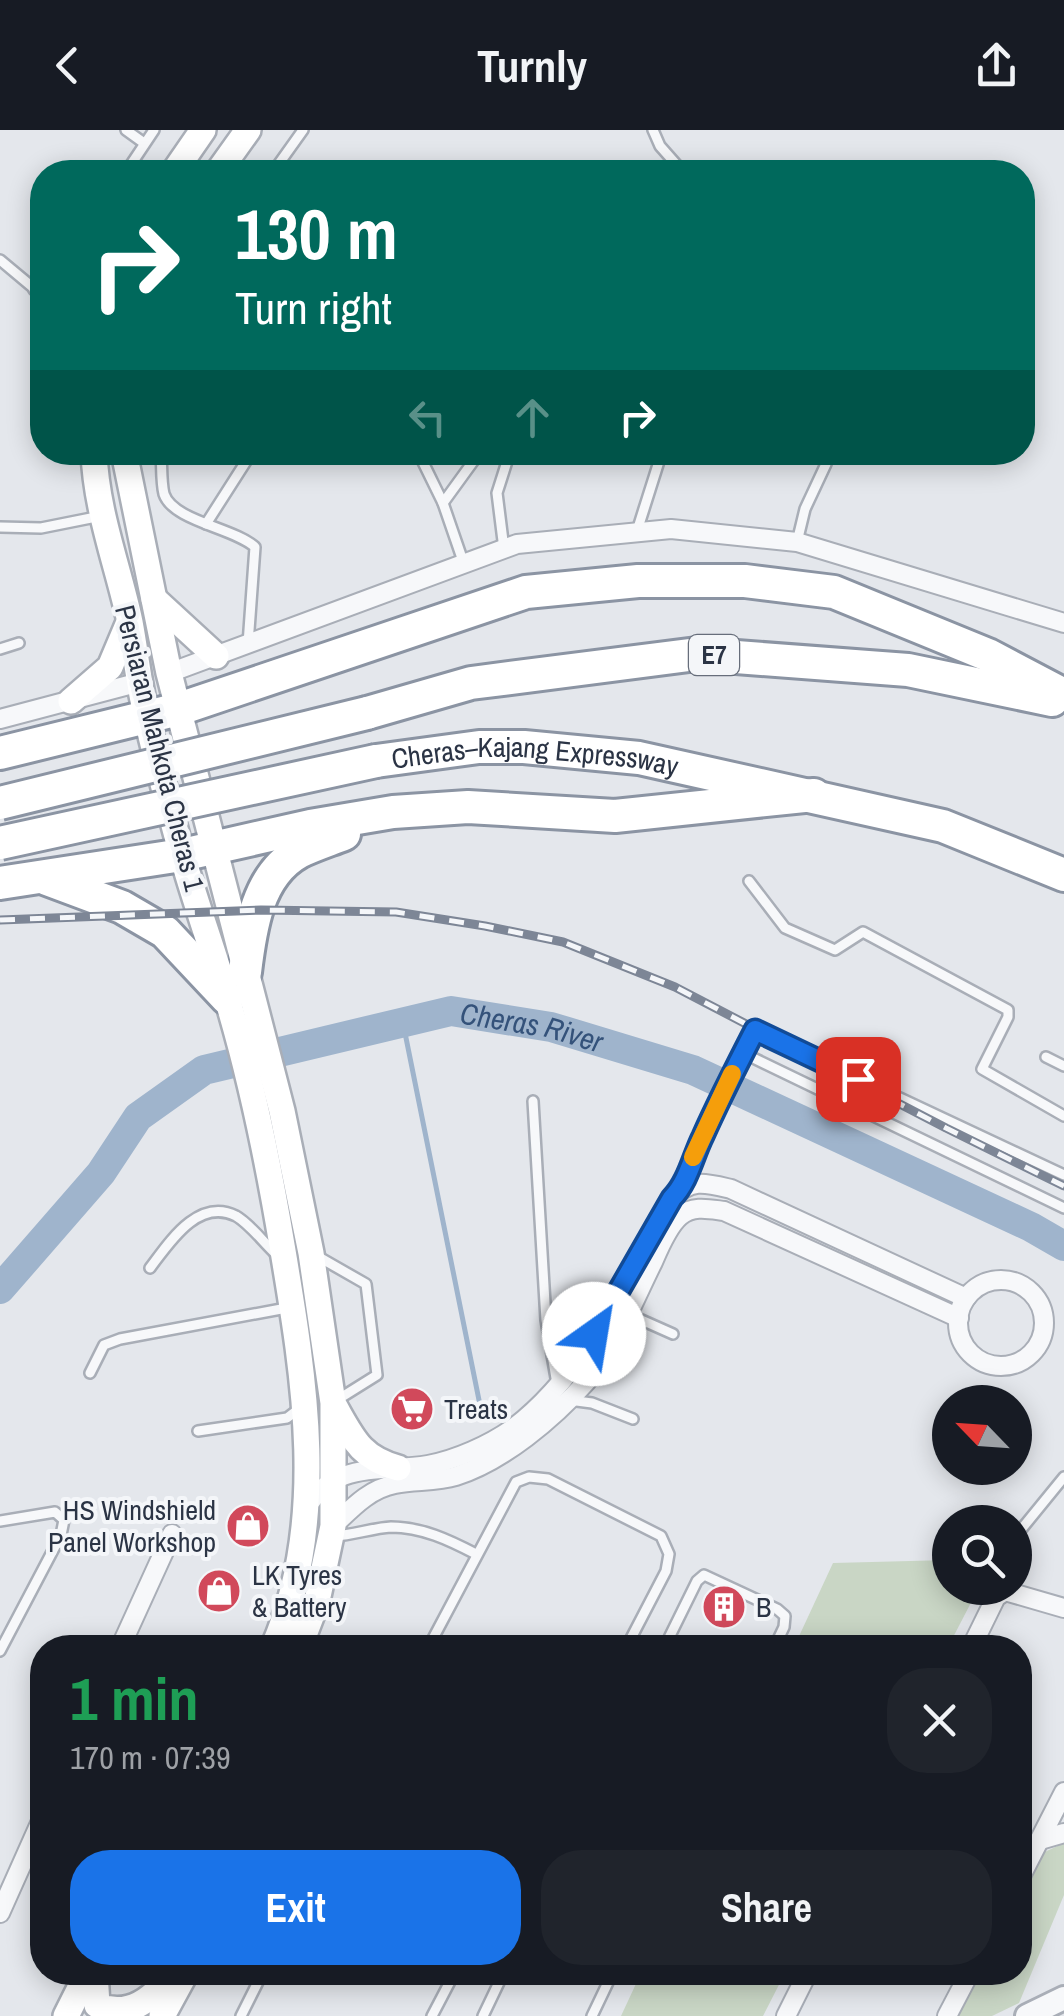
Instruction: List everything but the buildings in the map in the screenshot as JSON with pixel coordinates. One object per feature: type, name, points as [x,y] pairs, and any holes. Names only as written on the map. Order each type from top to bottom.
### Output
[{"type":"highway","points":[[0,753],[178,709],[526,592],[638,580],[745,581],[834,592],[988,654],[1064,695]]},
{"type":"highway","name":"Cheras–Kajang Expressway","points":[[0,802],[366,713],[470,683],[697,654],[908,670],[1064,703]]},
{"type":"highway","name":"Cheras–Kajang Expressway","points":[[0,843],[376,761],[431,751],[524,747],[639,758],[814,795],[943,826],[1064,875]]},
{"type":"highway","points":[[0,883],[197,852],[393,812],[468,807],[615,816],[814,795]]},
{"type":"highway","points":[[44,878],[122,907],[165,932],[236,985],[251,918],[273,876],[296,853],[393,812]]},
{"type":"main road","points":[[182,160],[203,130]]},
{"type":"main road","points":[[216,130],[213,141],[220,146],[235,130]]},
{"type":"main road","points":[[227,160],[248,130]]},
{"type":"main road","name":"Persiaran Mahkota Cheras 1","points":[[95,465],[102,516],[130,621],[146,718],[197,852],[260,1075]]},
{"type":"main road","name":"Persiaran Mahkota Cheras 1","points":[[127,465],[178,709],[197,852]]},
{"type":"main road","points":[[154,598],[216,656]]},
{"type":"main road","points":[[71,701],[110,667],[130,621]]},
{"type":"main road","points":[[260,1075],[311,1252],[333,1402],[332,1531],[317,1601],[304,1635]]},
{"type":"main road","points":[[260,1075],[264,1140],[293,1307],[305,1404],[306,1509],[294,1586],[277,1635]]},
{"type":"main road","points":[[333,1402],[363,1452],[377,1462],[398,1468]]},
{"type":"main road","points":[[66,2016],[84,1985]]},
{"type":"main road","points":[[94,1985],[97,2005],[114,2016],[127,2016],[144,2005],[159,1985]]},
{"type":"main road","points":[[147,2016],[161,1985]]},
{"type":"main road","points":[[162,2016],[179,1985]]},
{"type":"street","points":[[169,673],[517,544],[671,529],[798,542],[1064,623]]},
{"type":"street","points":[[0,720],[140,682]]},
{"type":"street","points":[[306,1509],[316,1492],[332,1479],[430,1464],[462,1455],[589,1380],[672,1198],[684,1186],[702,1182],[731,1188],[966,1298]]},
{"type":"street","points":[[620,1310],[680,1216],[701,1208],[744,1220],[959,1318]]},
{"type":"street","points":[[989,1281],[1018,1283],[1030,1291],[1039,1302],[1044,1331],[1029,1356],[1016,1364],[990,1365],[967,1350],[960,1338],[959,1318],[966,1298],[989,1281]]},
{"type":"street","points":[[332,1531],[371,1492],[394,1484],[457,1476],[506,1450],[563,1394]]},
{"type":"street","points":[[126,1635],[172,1534]]},
{"type":"street","points":[[1032,1597],[1064,1608]]},
{"type":"street","points":[[977,1635],[991,1605]]},
{"type":"street","points":[[1032,1855],[1064,1792]]},
{"type":"street","points":[[1040,1840],[1064,1833]]},
{"type":"street","points":[[0,1912],[30,1846]]},
{"type":"street","points":[[786,2016],[802,1985]]},
{"type":"street","points":[[947,2016],[963,1985]]},
{"type":"street","points":[[1027,2016],[1064,1998]]},
{"type":"lane","points":[[126,130],[144,143]]},
{"type":"lane","points":[[133,160],[154,130]]},
{"type":"lane","points":[[282,160],[303,130]]},
{"type":"lane","points":[[653,130],[672,160]]},
{"type":"lane","points":[[0,260],[30,285]]},
{"type":"lane","points":[[161,465],[164,495],[172,507],[244,537],[255,547],[248,644]]},
{"type":"lane","points":[[206,524],[244,465]]},
{"type":"lane","points":[[424,465],[443,503],[464,564]]},
{"type":"lane","points":[[443,503],[471,465]]},
{"type":"lane","points":[[504,549],[497,493],[506,465]]},
{"type":"lane","points":[[637,531],[658,465]]},
{"type":"lane","points":[[798,542],[805,509],[826,465]]},
{"type":"lane","points":[[0,527],[41,528],[102,516]]},
{"type":"lane","points":[[0,648],[19,643]]},
{"type":"lane","points":[[749,881],[794,933],[835,950],[863,932],[1008,1010],[982,1070],[1064,1116]]},
{"type":"lane","points":[[684,1186],[712,1114],[755,1030],[1064,1176]]},
{"type":"lane","points":[[744,1053],[1064,1208]]},
{"type":"lane","points":[[1046,1057],[1064,1066]]},
{"type":"lane","points":[[534,1101],[546,1320],[563,1394],[633,1419]]},
{"type":"lane","points":[[150,1268],[194,1218],[219,1212],[238,1217],[285,1263]]},
{"type":"lane","points":[[311,1252],[366,1284],[376,1375],[333,1402]]},
{"type":"lane","points":[[90,1373],[104,1346],[120,1339],[293,1307]]},
{"type":"lane","points":[[620,1310],[672,1334]]},
{"type":"lane","points":[[198,1431],[288,1418],[305,1404]]},
{"type":"lane","points":[[435,1635],[516,1482],[529,1477],[548,1478],[661,1536],[668,1554],[666,1571],[633,1635]]},
{"type":"lane","points":[[1032,1517],[1064,1478]]},
{"type":"lane","points":[[0,1522],[55,1512],[64,1520],[61,1535],[0,1651]]},
{"type":"lane","points":[[332,1531],[415,1529],[476,1554]]},
{"type":"lane","points":[[670,1635],[697,1581],[704,1575],[785,1616],[780,1635]]},
{"type":"lane","points":[[240,2016],[256,1985]]},
{"type":"lane","points":[[432,2016],[448,1985]]},
{"type":"lane","points":[[483,2016],[498,1985]]},
{"type":"lane","points":[[592,2016],[607,1985]]},
{"type":"green space","points":[[932,1560],[932,1605],[970,1605],[954,1635],[800,1635],[833,1563]]},
{"type":"green space","points":[[1064,1843],[1064,1895],[1032,1972],[1032,1861]]},
{"type":"green space","points":[[635,1985],[779,1985],[763,2016],[621,2016]]},
{"type":"green space","points":[[972,1985],[1026,1985],[1019,2003],[992,2016],[957,2016]]},
{"type":"waterway","name":"Cheras River","points":[[0,1289],[101,1173],[138,1117],[204,1070],[451,1011],[551,1027],[693,1070],[1031,1227],[1064,1246]]},
{"type":"waterway","points":[[403,1023],[481,1410]]},
{"type":"railway","points":[[0,920],[261,910],[396,912],[563,942],[675,987],[1064,1186]]},
{"type":"slow traffic","points":[[693,1157],[732,1074]]},
{"type":"place","name":"Treats","points":[[412,1409]]},
{"type":"place","name":"HS Windshield Panel Workshop","points":[[248,1526]]},
{"type":"place","name":"LK Tyres & Battery","points":[[219,1591]]},
{"type":"place","name":"B","points":[[724,1607]]},
{"type":"route","points":[[594,1334],[672,1198],[684,1186],[712,1114],[755,1030],[858,1079]]}]
